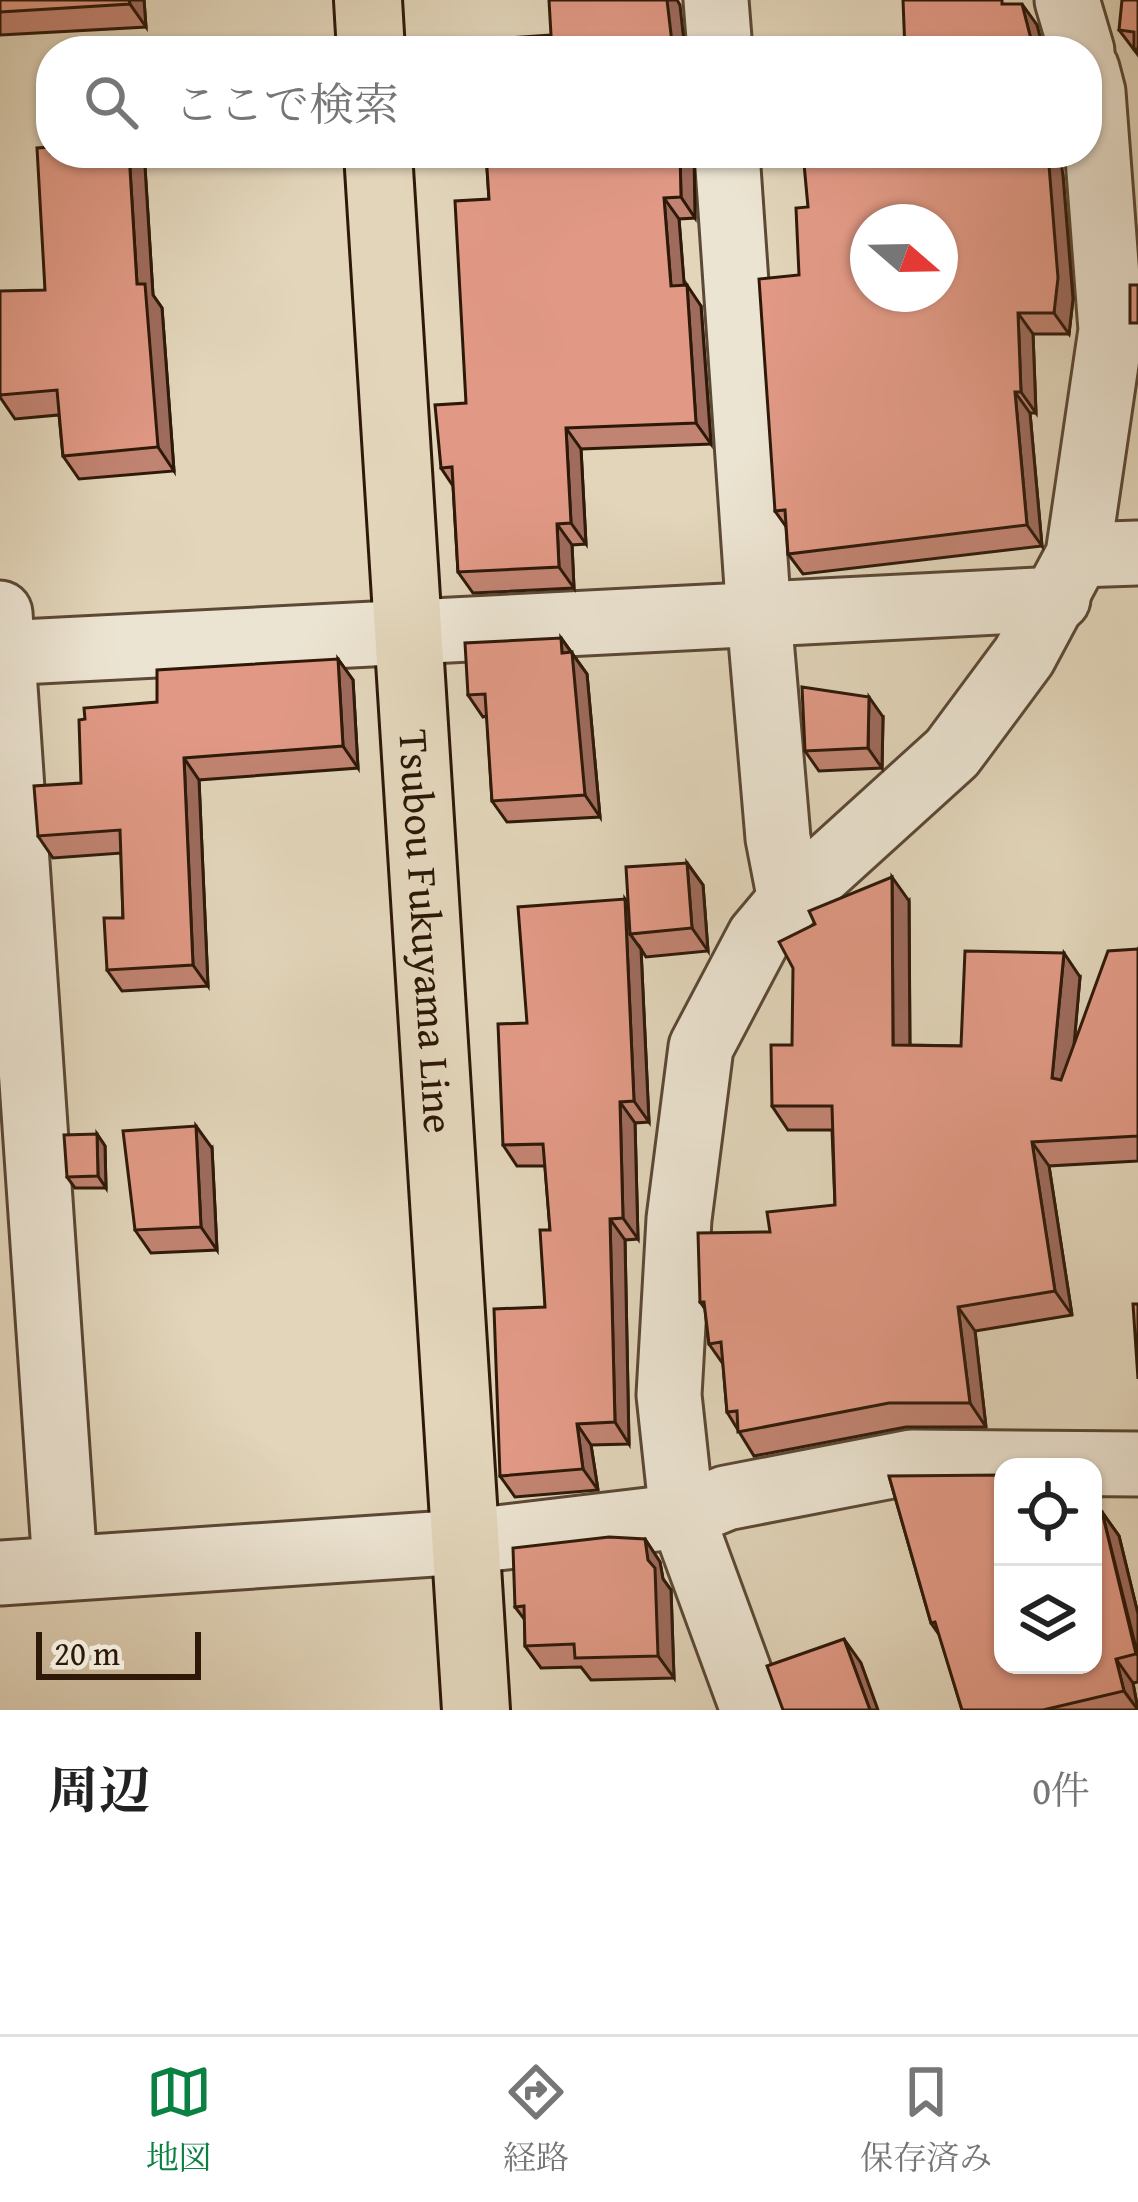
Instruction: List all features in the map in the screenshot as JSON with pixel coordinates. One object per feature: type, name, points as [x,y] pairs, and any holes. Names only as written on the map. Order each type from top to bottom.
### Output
[{"type":"main road","points":[[368,0],[370,36]]},
{"type":"main road","name":"Tsubou Fukuyama Line","points":[[379,168],[476,1710]]},
{"type":"street","points":[[716,0],[719,36]]},
{"type":"street","points":[[1067,0],[1083,36]]},
{"type":"street","points":[[753,1710],[682,1516],[669,1395],[679,1220],[701,1047],[759,937],[790,900],[952,753],[1091,569],[1111,331],[1102,122]]},
{"type":"street","points":[[728,168],[759,616],[778,838],[790,900]]},
{"type":"street","points":[[64,1566],[1,639],[759,616],[1091,569]]},
{"type":"street","points":[[0,1573],[464,1542],[682,1516],[726,1498],[912,1462],[1138,1464]]},
{"type":"building","points":[[0,0],[129,0],[130,4],[0,12]]},
{"type":"building","points":[[549,0],[667,0],[671,36],[537,36],[551,35]]},
{"type":"building","points":[[903,0],[1022,4],[1030,36],[904,36]]},
{"type":"building","points":[[1122,0],[1138,0],[1138,49],[1134,49],[1134,32],[1119,30]]},
{"type":"building","points":[[38,168],[130,168],[137,284],[145,284],[158,447],[63,456],[57,390],[0,395],[0,291],[45,290]]},
{"type":"building","points":[[487,168],[680,168],[681,197],[664,198],[671,286],[687,285],[696,423],[566,428],[571,523],[557,524],[559,567],[458,572],[452,467],[441,468],[435,405],[466,403],[455,201],[489,199]]},
{"type":"building","points":[[804,168],[1049,168],[1058,278],[1054,313],[1018,313],[1021,392],[1015,392],[1027,525],[788,554],[785,510],[775,511],[759,279],[799,275],[796,208],[808,207]]},
{"type":"building","points":[[1130,285],[1138,285],[1138,323],[1130,323]]},
{"type":"building","points":[[561,638],[562,653],[572,652],[585,795],[492,801],[485,694],[468,695],[465,643]]},
{"type":"building","points":[[338,659],[343,746],[184,758],[193,965],[107,970],[104,918],[123,918],[120,830],[38,836],[34,786],[81,783],[79,720],[85,719],[84,708],[157,702],[157,670]]},
{"type":"building","points":[[802,687],[869,697],[868,748],[805,751]]},
{"type":"building","points":[[687,863],[692,928],[630,934],[626,867]]},
{"type":"building","points":[[892,877],[893,1045],[961,1046],[965,951],[1064,953],[1052,1078],[1061,1080],[1108,951],[1138,949],[1138,1136],[1032,1142],[1055,1291],[958,1307],[970,1403],[889,1403],[738,1432],[737,1411],[727,1412],[721,1342],[709,1344],[704,1302],[700,1302],[698,1233],[770,1232],[767,1212],[835,1205],[832,1106],[772,1106],[771,1045],[792,1045],[793,968],[779,942],[815,924],[809,911]]},
{"type":"building","points":[[625,899],[634,1101],[620,1102],[623,1218],[610,1219],[615,1422],[577,1424],[583,1469],[500,1476],[494,1309],[545,1307],[540,1230],[550,1230],[543,1144],[503,1145],[498,1024],[527,1023],[518,907]]},
{"type":"building","points":[[196,1126],[201,1227],[135,1230],[123,1131]]},
{"type":"building","points":[[97,1134],[98,1176],[67,1177],[64,1135]]},
{"type":"building","points":[[1133,1304],[1138,1304],[1138,1379]]},
{"type":"building","points":[[994,1475],[994,1674],[1102,1674],[1102,1512],[1136,1654],[1116,1659],[1124,1691],[1043,1710],[962,1710],[935,1622],[931,1623],[889,1476]]},
{"type":"building","points":[[609,1537],[645,1539],[648,1560],[655,1568],[658,1656],[575,1658],[574,1644],[525,1646],[524,1606],[515,1607],[513,1548]]},
{"type":"building","points":[[844,1639],[870,1710],[783,1710],[767,1666]]}]
